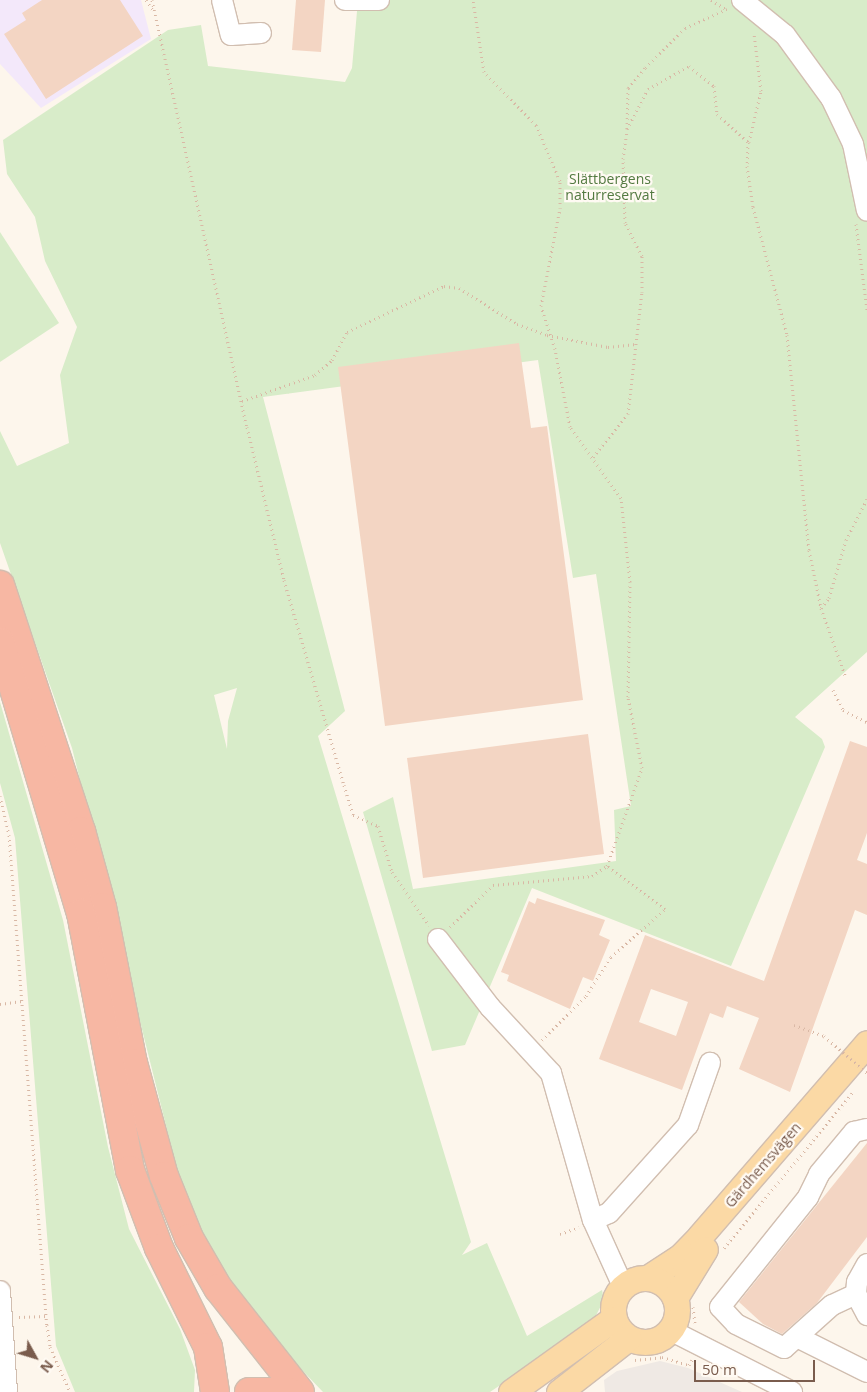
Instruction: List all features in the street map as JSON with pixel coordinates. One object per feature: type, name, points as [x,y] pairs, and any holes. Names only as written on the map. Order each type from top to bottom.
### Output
[{"type":"highway","points":[[0,585],[81,831],[133,1063],[164,1176],[189,1238],[218,1288],[300,1392]]},
{"type":"highway","points":[[0,642],[32,736],[81,914],[130,1170],[149,1226],[208,1347],[215,1392]]},
{"type":"highway","points":[[249,1392],[289,1392]]},
{"type":"main road","name":"Gärdhemsvägen","points":[[623,1286],[649,1277],[694,1243],[867,1044]]},
{"type":"main road","name":"Gärdhemsvägen","points":[[670,1330],[676,1314],[685,1299],[691,1266],[864,1072]]},
{"type":"main road","points":[[649,1277],[664,1284],[685,1299]]},
{"type":"main road","points":[[623,1286],[615,1295],[624,1339]]},
{"type":"main road","points":[[511,1392],[624,1339],[650,1342],[670,1330]]},
{"type":"main road","points":[[559,1392],[624,1339]]},
{"type":"street","points":[[222,0],[231,35],[260,33]]},
{"type":"street","points":[[345,0],[379,0]]},
{"type":"street","points":[[734,8],[785,34],[831,98],[853,144],[861,214]]},
{"type":"street","points":[[438,939],[490,1007],[532,1048],[551,1073],[593,1220],[623,1286]]},
{"type":"street","points":[[593,1220],[610,1213],[688,1125],[710,1063]]},
{"type":"street","points":[[856,1294],[832,1305],[784,1348],[736,1324],[720,1307],[721,1301],[808,1197],[819,1174],[854,1132],[867,1129]]},
{"type":"street","points":[[867,1264],[857,1282],[856,1294],[867,1315]]},
{"type":"street","points":[[0,1291],[7,1392]]},
{"type":"street","points":[[670,1330],[694,1357],[792,1392]]},
{"type":"street","points":[[797,1337],[867,1372]]},
{"type":"path","points":[[146,0],[154,11]]},
{"type":"path","points":[[152,0],[284,580],[353,815],[378,826],[392,872],[438,939],[493,885],[592,876],[607,866],[642,768],[628,697],[630,582],[621,498],[593,457],[570,428],[555,349],[547,335],[541,306],[560,208],[560,181],[536,125],[484,72],[473,0]]},
{"type":"path","points":[[711,0],[734,8]]},
{"type":"path","points":[[593,457],[628,414],[636,344],[642,256],[625,223],[623,159],[627,129],[628,88],[644,68],[685,28],[734,8]]},
{"type":"path","points":[[761,31],[754,24],[753,50],[761,91],[748,142],[747,166],[753,207],[786,335],[809,550],[821,608],[846,678]]},
{"type":"path","points":[[627,129],[648,89],[689,66],[714,86],[717,114],[748,142]]},
{"type":"path","points":[[861,214],[867,310]]},
{"type":"path","points":[[242,401],[315,375],[332,360],[347,332],[444,286],[459,288],[516,324],[547,335],[608,347],[636,344]]},
{"type":"path","points":[[821,608],[829,598],[846,540],[867,499]]},
{"type":"path","points":[[832,690],[842,710],[867,722]]},
{"type":"path","points":[[0,796],[9,835],[46,1316],[50,1347],[70,1392]]},
{"type":"path","points":[[532,1048],[586,996],[611,956],[665,909],[607,866]]},
{"type":"path","points":[[0,1004],[22,1001]]},
{"type":"path","points":[[794,1024],[824,1036],[867,1073]]},
{"type":"path","points":[[721,1251],[864,1072]]},
{"type":"path","points":[[560,1234],[573,1229]]},
{"type":"path","points":[[624,1339],[652,1356],[694,1357],[685,1299]]},
{"type":"path","points":[[2,1317],[46,1316]]},
{"type":"shaded area","points":[[0,0],[141,0],[151,39],[41,108],[0,64]]},
{"type":"shaded area","points":[[660,1361],[688,1368],[742,1392],[605,1392],[604,1380],[617,1371]]},
{"type":"green space","name":"Slättbergens naturreservat","points":[[358,0],[867,0],[867,652],[795,717],[822,739],[825,747],[731,966],[532,888],[465,1045],[432,1051],[363,812],[393,797],[413,889],[616,861],[614,810],[631,806],[596,574],[573,578],[538,360],[263,397],[345,711],[318,736],[471,1242],[462,1255],[487,1243],[527,1336],[602,1290],[604,1300],[592,1323],[490,1392],[323,1392],[257,1323],[227,1281],[183,1194],[72,748],[0,543],[0,431],[17,466],[69,443],[60,375],[77,327],[45,261],[35,217],[7,174],[3,140],[168,30],[201,25],[208,66],[345,82],[352,68]],"holes":[[[237,688],[228,721],[227,749],[214,695]]]},
{"type":"green space","points":[[0,232],[59,323],[0,362]]},
{"type":"green space","points":[[0,702],[63,920],[108,1147],[129,1229],[180,1329],[195,1370],[194,1392],[75,1392],[56,1346],[15,838],[0,783]]},
{"type":"building","points":[[42,0],[120,0],[143,36],[46,99],[4,34],[26,20],[22,13]]},
{"type":"building","points":[[296,0],[325,0],[321,52],[292,50]]},
{"type":"building","points":[[519,343],[531,428],[547,426],[583,700],[385,726],[338,367]]},
{"type":"building","points":[[588,734],[604,854],[423,878],[407,758]]},
{"type":"building","points":[[850,741],[867,747],[867,833],[857,860],[867,864],[867,915],[855,910],[790,1092],[739,1069],[759,1018],[727,1006],[723,1018],[710,1013],[682,1090],[599,1059],[645,935],[764,981]],"holes":[[[651,989],[688,1002],[676,1036],[639,1022]]]},
{"type":"building","points":[[537,898],[605,920],[599,935],[610,940],[593,981],[583,977],[570,1009],[507,981],[509,975],[501,972],[529,901],[535,904]]},
{"type":"building","points":[[867,1143],[867,1237],[817,1303],[782,1334],[763,1324],[739,1302]]}]
